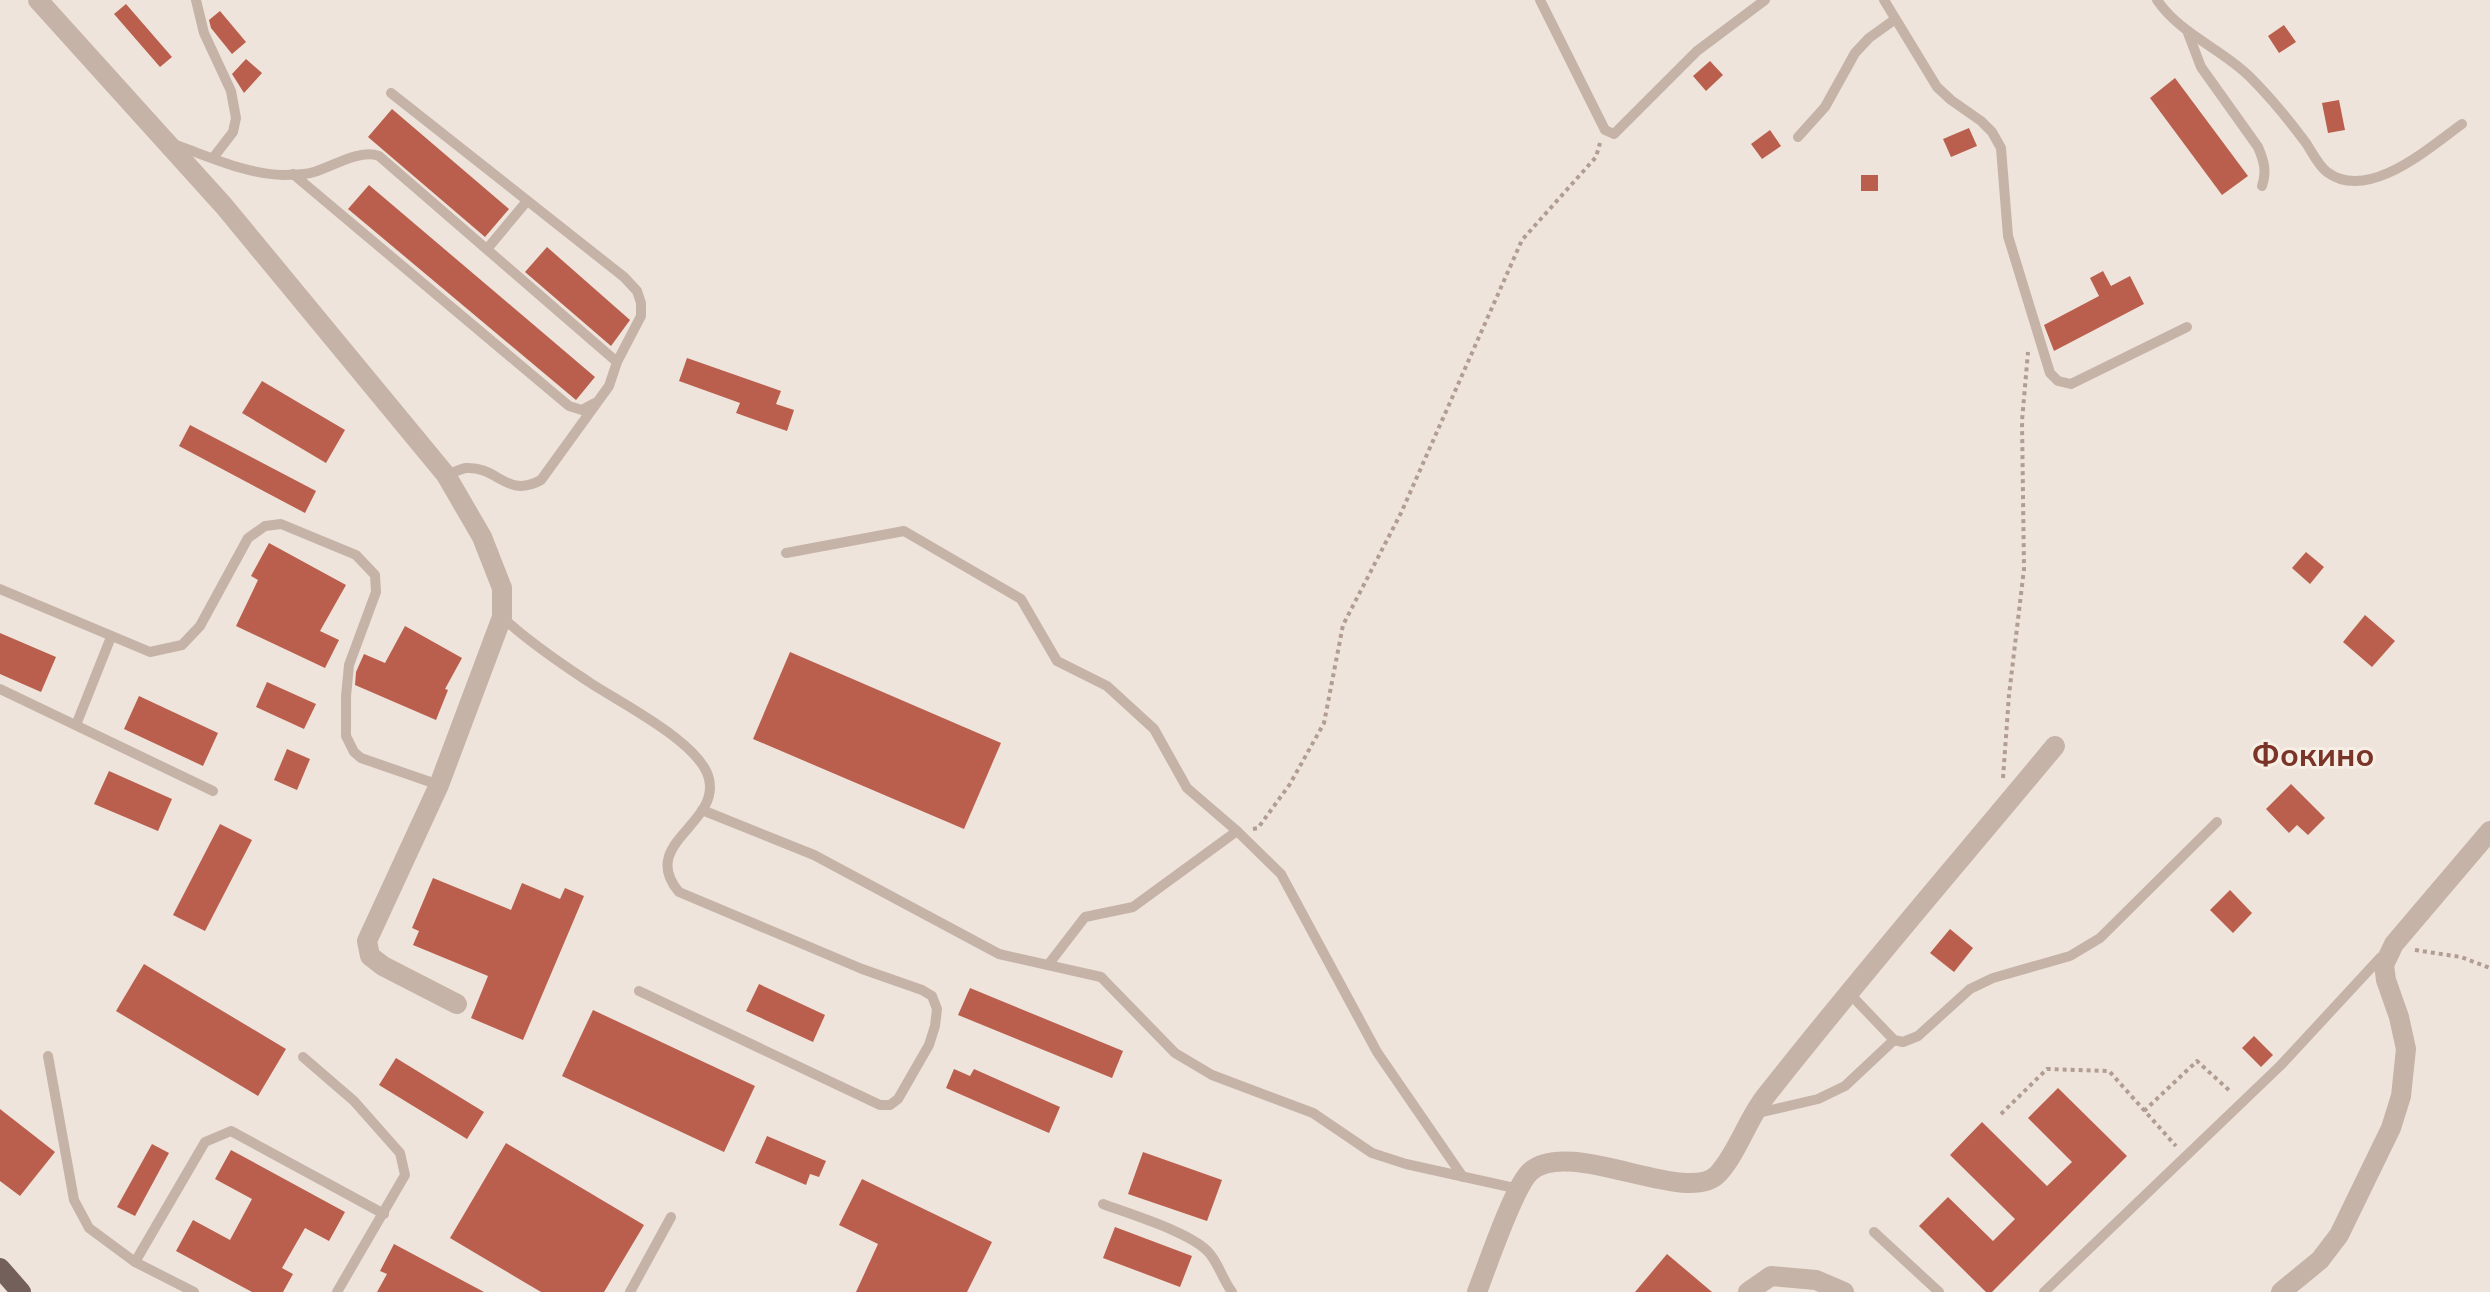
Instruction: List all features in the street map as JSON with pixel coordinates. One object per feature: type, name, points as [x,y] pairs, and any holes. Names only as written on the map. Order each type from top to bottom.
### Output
[{"type":"main road","points":[[0,1268],[21,1292]]},
{"type":"street","points":[[38,0],[224,206],[446,475],[482,537],[502,588],[502,617],[439,785],[367,941],[370,956],[383,966],[457,1004]]},
{"type":"street","points":[[1477,1292],[1519,1189],[1529,1172],[1544,1163],[1563,1160],[1676,1181],[1703,1183],[1717,1175],[1752,1114],[2055,746]]},
{"type":"street","points":[[2281,1292],[2320,1260],[2339,1235],[2391,1128],[2401,1096],[2406,1049],[2384,965],[2394,944],[2490,831]]},
{"type":"street","points":[[1748,1292],[1771,1276],[1816,1280],[1844,1292]]},
{"type":"lane","points":[[196,0],[204,33],[231,91],[236,118],[233,132],[213,158]]},
{"type":"lane","points":[[1540,0],[1609,134],[1617,132],[1697,51],[1765,0]]},
{"type":"lane","points":[[1884,0],[1937,87],[1981,121],[2001,148],[2008,236],[2050,373],[2058,381],[2071,384],[2187,327]]},
{"type":"lane","points":[[2157,0],[2167,16],[2249,76],[2273,102],[2325,171],[2341,180],[2366,181],[2381,176],[2409,161],[2462,124]]},
{"type":"lane","points":[[1798,137],[1825,107],[1855,53],[1869,38],[1894,20]]},
{"type":"lane","points":[[2188,33],[2201,67],[2258,147],[2266,175],[2262,186]]},
{"type":"lane","points":[[391,93],[624,277],[637,291],[641,303],[641,316],[617,362],[609,386],[541,480],[527,488],[512,486],[484,471],[466,468],[446,475]]},
{"type":"lane","points":[[166,142],[248,169],[293,174],[309,174],[371,153],[379,156],[617,362]]},
{"type":"lane","points":[[293,174],[569,406],[582,410],[600,400]]},
{"type":"lane","points":[[487,249],[527,201]]},
{"type":"lane","points":[[0,589],[150,652],[182,645],[200,626],[248,538],[265,526],[281,524],[356,555],[375,575],[376,592],[349,665],[346,736],[354,752],[361,758],[439,785]]},
{"type":"lane","points":[[786,553],[904,531],[1021,599],[1057,661],[1107,686],[1154,729],[1187,788],[1281,874],[1377,1052],[1463,1177]]},
{"type":"lane","points":[[502,617],[523,636],[588,682],[661,727],[695,757],[710,778],[709,796],[702,810],[669,852],[669,880],[679,892],[862,969],[922,990],[932,996],[937,1009],[929,1045],[898,1099],[890,1105],[880,1105],[639,991]]},
{"type":"lane","points":[[76,725],[111,637]]},
{"type":"lane","points":[[0,689],[213,791]]},
{"type":"lane","points":[[702,810],[814,855],[999,954],[1101,977],[1175,1053],[1212,1075],[1313,1113],[1372,1153],[1519,1189]]},
{"type":"lane","points":[[1850,994],[1894,1040],[1903,1042],[1918,1036],[1970,989],[1993,978],[2062,960],[2100,938],[2217,822]]},
{"type":"lane","points":[[1048,965],[1085,917],[1133,907],[1237,831]]},
{"type":"lane","points":[[2044,1292],[2281,1065],[2394,944]]},
{"type":"lane","points":[[1752,1114],[1818,1099],[1845,1086],[1894,1040]]},
{"type":"lane","points":[[48,1056],[74,1200],[89,1228],[135,1262],[194,1292]]},
{"type":"lane","points":[[303,1057],[354,1101],[400,1153],[405,1175],[337,1292]]},
{"type":"lane","points":[[135,1262],[205,1142],[231,1131],[384,1214]]},
{"type":"lane","points":[[1103,1204],[1186,1236],[1210,1253],[1221,1278],[1232,1292]]},
{"type":"lane","points":[[630,1292],[671,1217]]},
{"type":"lane","points":[[1874,1232],[1939,1292]]},
{"type":"path","points":[[1237,831],[1258,828],[1290,784],[1324,723],[1343,625],[1401,513],[1522,240],[1596,157],[1605,130]]},
{"type":"path","points":[[2000,812],[2009,695],[2024,569],[2022,421],[2031,314]]},
{"type":"path","points":[[2394,944],[2411,950],[2461,957],[2490,968]]},
{"type":"path","points":[[2144,1111],[2197,1061],[2241,1102]]},
{"type":"path","points":[[2001,1114],[2047,1069],[2109,1071],[2186,1157]]},
{"type":"building","points":[[126,4],[172,57],[160,67],[114,14]]},
{"type":"building","points":[[220,11],[246,42],[232,54],[211,28],[209,20]]},
{"type":"building","points":[[2284,25],[2296,42],[2279,53],[2268,36]]},
{"type":"building","points":[[246,59],[262,73],[244,93],[232,74]]},
{"type":"building","points":[[1710,61],[1723,75],[1706,91],[1693,76]]},
{"type":"building","points":[[2175,78],[2248,176],[2222,195],[2150,98]]},
{"type":"building","points":[[2339,100],[2345,130],[2328,133],[2322,103]]},
{"type":"building","points":[[392,109],[509,209],[485,237],[368,137]]},
{"type":"building","points":[[1969,128],[1977,146],[1951,157],[1943,139]]},
{"type":"building","points":[[1770,130],[1781,146],[1762,159],[1751,144]]},
{"type":"building","points":[[1861,175],[1878,175],[1878,191],[1861,191]]},
{"type":"building","points":[[369,185],[595,377],[576,400],[348,209]]},
{"type":"building","points":[[547,247],[630,320],[611,346],[525,272]]},
{"type":"building","points":[[2103,271],[2111,286],[2130,276],[2144,304],[2054,351],[2044,325],[2099,296],[2090,278]]},
{"type":"building","points":[[687,358],[781,391],[776,404],[794,410],[787,431],[736,413],[740,403],[679,381]]},
{"type":"building","points":[[262,381],[345,430],[326,463],[242,413]]},
{"type":"building","points":[[190,425],[316,491],[305,513],[179,446]]},
{"type":"building","points":[[269,543],[346,585],[320,631],[339,640],[325,668],[236,626],[258,580],[251,576]]},
{"type":"building","points":[[2306,552],[2324,567],[2310,584],[2292,568]]},
{"type":"building","points":[[2365,615],[2395,641],[2372,667],[2343,642]]},
{"type":"building","points":[[405,626],[462,658],[445,689],[448,690],[436,720],[355,685],[356,672],[364,654],[385,663]]},
{"type":"building","points":[[0,633],[56,657],[41,692],[0,674]]},
{"type":"building","points":[[790,652],[1001,743],[964,829],[753,739]]},
{"type":"building","points":[[267,682],[316,704],[304,729],[256,707]]},
{"type":"building","points":[[139,696],[218,733],[203,766],[124,729]]},
{"type":"building","points":[[287,749],[310,759],[297,790],[274,780]]},
{"type":"building","points":[[109,771],[172,799],[158,831],[94,804]]},
{"type":"building","points":[[2291,784],[2325,818],[2308,835],[2297,825],[2289,833],[2266,809]]},
{"type":"building","points":[[220,824],[252,840],[205,931],[173,915]]},
{"type":"building","points":[[433,878],[511,910],[522,883],[560,899],[565,888],[584,896],[523,1040],[471,1018],[488,976],[413,945],[419,931],[412,928]]},
{"type":"building","points":[[2230,890],[2252,913],[2233,933],[2210,910]]},
{"type":"building","points":[[1950,929],[1973,948],[1954,972],[1930,953]]},
{"type":"building","points":[[144,964],[286,1049],[258,1096],[116,1011]]},
{"type":"building","points":[[759,984],[825,1015],[813,1042],[746,1011]]},
{"type":"building","points":[[970,988],[1123,1051],[1112,1078],[958,1015]]},
{"type":"building","points":[[593,1010],[755,1086],[724,1152],[562,1076]]},
{"type":"building","points":[[2254,1036],[2273,1055],[2261,1067],[2242,1048]]},
{"type":"building","points":[[396,1058],[484,1112],[467,1139],[379,1085]]},
{"type":"building","points":[[954,1069],[970,1076],[974,1069],[1060,1107],[1049,1133],[946,1088]]},
{"type":"building","points":[[2058,1088],[2127,1156],[1992,1292],[1986,1292],[1919,1226],[1948,1197],[1993,1241],[2015,1219],[1950,1155],[1982,1122],[2047,1186],[2072,1162],[2028,1118]]},
{"type":"building","points":[[0,1109],[55,1152],[20,1196],[0,1181]]},
{"type":"building","points":[[767,1136],[826,1161],[819,1177],[810,1174],[806,1185],[755,1163]]},
{"type":"building","points":[[506,1143],[644,1225],[604,1292],[541,1292],[450,1238]]},
{"type":"building","points":[[152,1144],[169,1153],[135,1216],[117,1207]]},
{"type":"building","points":[[231,1150],[345,1212],[329,1241],[305,1228],[282,1268],[293,1274],[283,1292],[252,1292],[176,1251],[193,1220],[230,1240],[252,1199],[215,1179]]},
{"type":"building","points":[[1143,1152],[1222,1180],[1207,1221],[1128,1194]]},
{"type":"building","points":[[862,1179],[992,1242],[967,1292],[856,1292],[878,1244],[839,1225]]},
{"type":"building","points":[[1115,1227],[1192,1256],[1180,1287],[1103,1258]]},
{"type":"building","points":[[394,1244],[484,1292],[377,1292],[387,1274],[380,1271]]},
{"type":"building","points":[[1667,1254],[1712,1292],[1635,1292]]},
{"type":"district","name":"Фокино","points":[[2313,755]]}]
